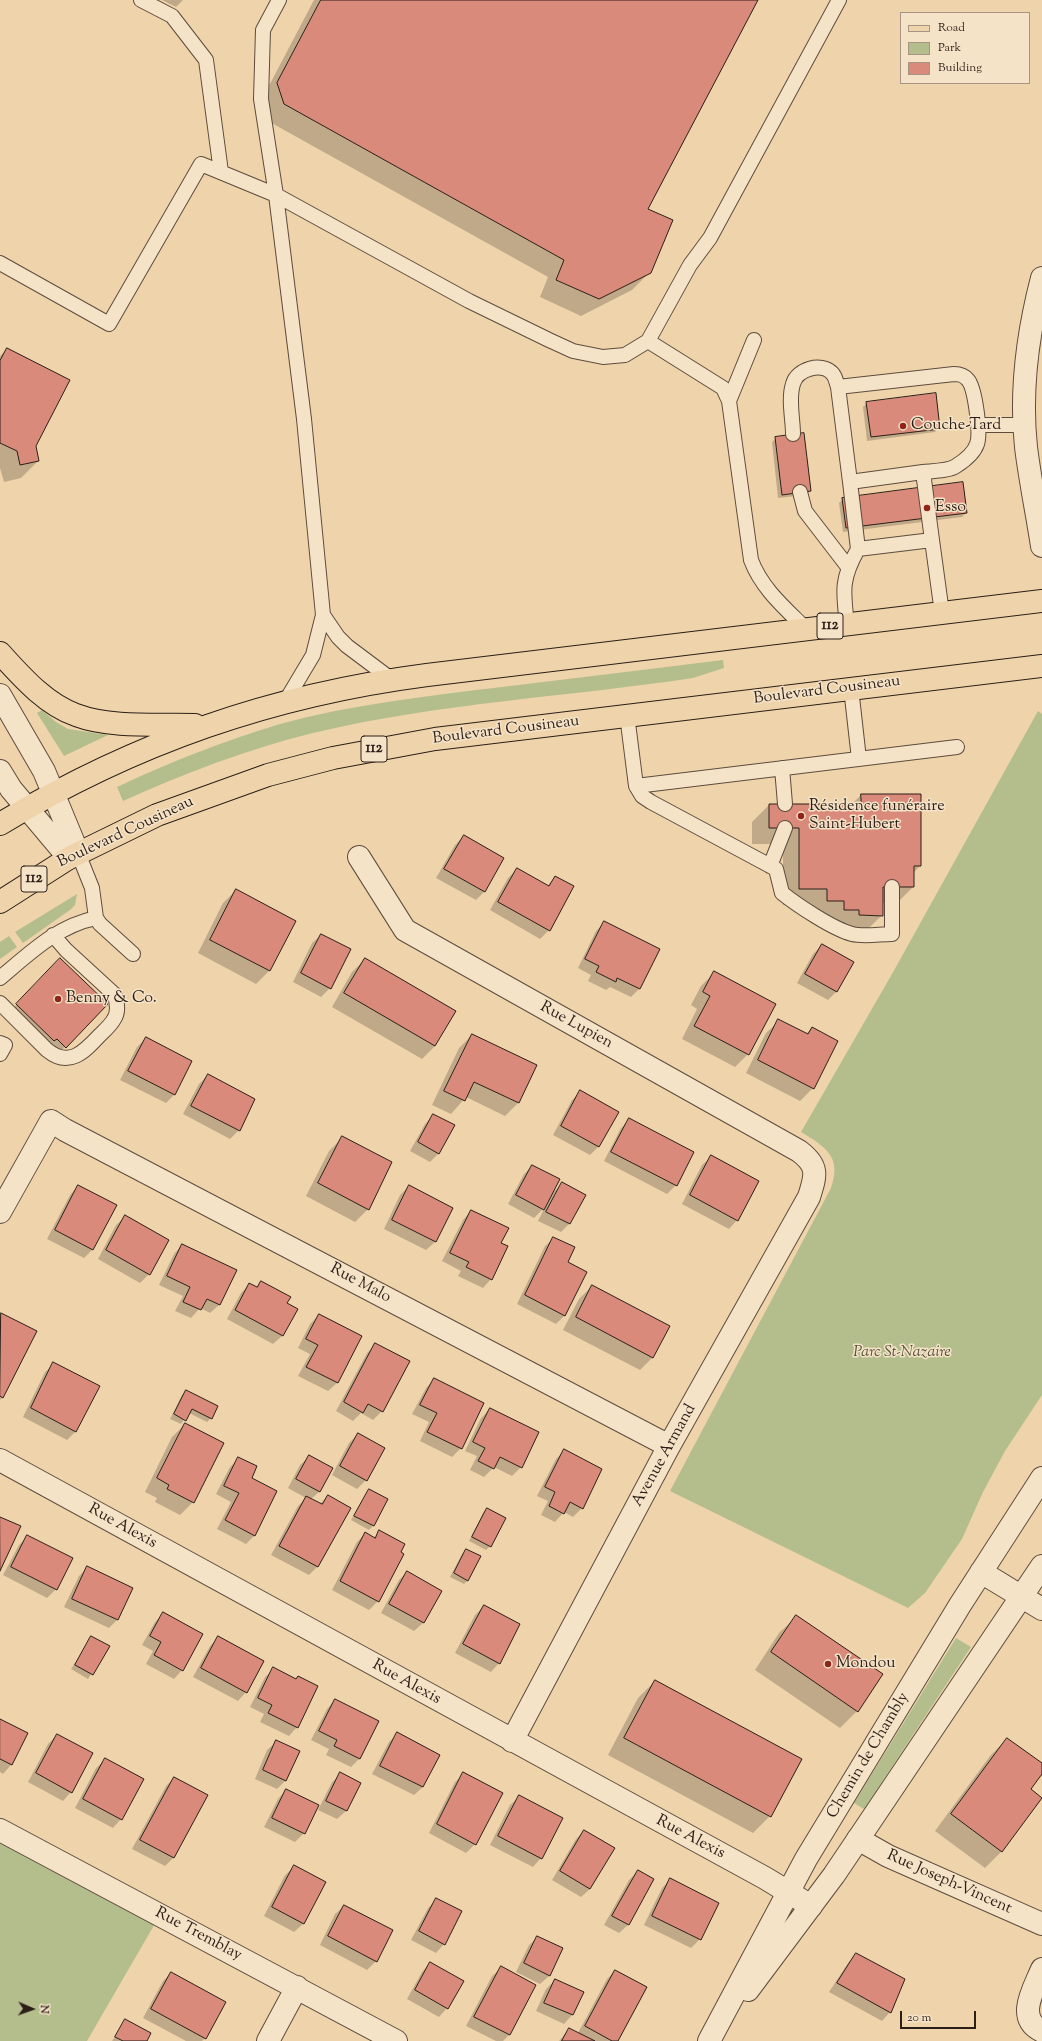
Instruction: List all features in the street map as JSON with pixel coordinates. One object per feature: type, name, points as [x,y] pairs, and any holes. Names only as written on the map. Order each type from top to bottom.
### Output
[{"type":"main road","name":"112","points":[[0,824],[53,793],[116,761],[204,725],[313,694],[390,679],[1042,601]]},
{"type":"main road","points":[[0,653],[44,696],[74,715],[101,721],[204,725]]},
{"type":"main road","name":"Boulevard Cousineau","points":[[0,902],[73,856],[176,807],[268,775],[333,758],[428,740],[1042,666]]},
{"type":"street","points":[[1042,278],[1028,354],[1024,405],[1029,468],[1042,546]]},
{"type":"street","points":[[0,694],[44,771],[53,793],[73,856]]},
{"type":"street","points":[[0,771],[11,789],[27,808],[73,856]]},
{"type":"street","name":"Rue Lupien","points":[[359,857],[405,930],[799,1151],[810,1159],[815,1170]]},
{"type":"street","name":"Rue Malo","points":[[0,1212],[51,1121],[65,1130],[669,1446]]},
{"type":"street","name":"Avenue Armand","points":[[512,1741],[669,1446],[809,1197],[814,1181],[815,1170]]},
{"type":"street","name":"Rue Alexis","points":[[0,1460],[789,1892],[811,1906]]},
{"type":"street","name":"Chemin de Chambly","points":[[710,2041],[806,1859],[981,1572],[1042,1478]]},
{"type":"street","name":"Chemin de Chambly","points":[[710,2041],[811,1906],[858,1839],[1042,1566]]},
{"type":"street","points":[[981,1572],[1042,1609]]},
{"type":"street","name":"Rue Tremblay","points":[[0,1830],[396,2041]]},
{"type":"street","name":"Rue Joseph-Vincent","points":[[858,1839],[888,1856],[1042,1924]]},
{"type":"street","points":[[1042,1969],[1028,2003],[1027,2014],[1032,2024],[1042,2031]]},
{"type":"street","points":[[268,2041],[297,1987]]},
{"type":"lane","points":[[141,0],[172,16],[206,60],[221,172]]},
{"type":"lane","points":[[279,0],[263,30],[261,99],[276,195],[304,419],[323,615],[313,655],[286,702]]},
{"type":"lane","points":[[0,263],[109,324],[201,164],[276,195],[469,301],[573,351],[603,357],[625,355],[648,340],[690,264],[710,238],[839,0]]},
{"type":"lane","points":[[648,340],[723,388],[729,401],[751,560],[761,582],[806,629]]},
{"type":"lane","points":[[729,401],[754,340]]},
{"type":"lane","points":[[793,434],[793,382],[801,372],[825,368],[835,377],[838,387],[858,549],[848,567],[843,596],[847,624]]},
{"type":"lane","points":[[838,387],[959,374],[970,382],[978,425],[977,445],[968,457],[955,468],[850,482]]},
{"type":"lane","points":[[978,425],[1025,425]]},
{"type":"lane","points":[[923,472],[942,613]]},
{"type":"lane","points":[[800,492],[805,512],[848,567]]},
{"type":"lane","points":[[858,549],[932,540]]},
{"type":"lane","points":[[323,615],[338,637],[347,646],[390,679]]},
{"type":"lane","points":[[851,688],[859,759]]},
{"type":"lane","points":[[627,715],[636,786],[642,796],[776,869],[782,893],[799,906],[852,934],[892,934],[892,887]]},
{"type":"lane","points":[[636,786],[958,747]]},
{"type":"lane","points":[[782,768],[785,804]]},
{"type":"lane","points":[[770,866],[785,828]]},
{"type":"lane","points":[[73,856],[90,882],[96,918],[100,924],[133,954]]},
{"type":"lane","points":[[0,978],[54,935],[72,924],[96,918]]},
{"type":"lane","points":[[0,1003],[47,1050],[54,1056],[61,1058],[76,1056],[83,1052],[115,1019],[118,1004],[115,995],[66,950],[54,935]]},
{"type":"lane","points":[[0,1043],[5,1045],[0,1054]]},
{"type":"green space","points":[[723,660],[724,668],[693,678],[646,685],[455,707],[407,714],[313,733],[265,746],[217,762],[123,801],[117,787],[157,769],[238,738],[280,724],[335,711],[418,697]]},
{"type":"green space","points":[[42,710],[56,722],[68,729],[108,735],[64,756],[37,713]]},
{"type":"green space","name":"Parc St-Nazaire","points":[[1038,711],[1042,714],[1042,1395],[1005,1451],[983,1492],[962,1539],[925,1593],[908,1608],[670,1491],[831,1188],[834,1177],[834,1168],[830,1154],[818,1143],[801,1132],[892,974]]},
{"type":"green space","points":[[77,894],[75,905],[70,910],[23,943],[15,932]]},
{"type":"green space","points":[[9,936],[17,947],[0,959],[0,942]]},
{"type":"green space","points":[[956,1638],[971,1647],[864,1809],[854,1803]]},
{"type":"green space","points":[[0,1830],[160,1915],[87,2041],[0,2041]]},
{"type":"building","points":[[321,0],[758,0],[648,209],[673,220],[651,273],[599,299],[556,280],[564,260],[284,104],[277,83]]},
{"type":"building","points":[[7,348],[70,380],[36,446],[39,461],[20,465],[17,451],[0,443],[0,361]]},
{"type":"building","points":[[936,393],[940,429],[871,437],[866,402]]},
{"type":"building","points":[[804,433],[811,491],[782,495],[775,437]]},
{"type":"building","points":[[963,482],[967,513],[846,528],[842,498]]},
{"type":"building","points":[[861,794],[921,794],[921,866],[914,866],[914,887],[883,887],[883,916],[859,915],[859,910],[844,910],[844,901],[827,901],[827,889],[799,889],[799,828],[769,828],[769,804],[861,804]]},
{"type":"building","points":[[464,835],[504,858],[485,892],[444,869]]},
{"type":"building","points":[[517,868],[549,886],[555,876],[574,886],[550,931],[498,902]]},
{"type":"building","points":[[236,889],[296,921],[270,971],[210,940]]},
{"type":"building","points":[[604,921],[660,949],[640,989],[617,978],[616,982],[596,972],[599,966],[585,959]]},
{"type":"building","points":[[321,934],[351,949],[331,989],[301,973]]},
{"type":"building","points":[[822,944],[854,962],[837,992],[805,974]]},
{"type":"building","points":[[60,958],[108,1004],[66,1048],[57,1039],[54,1041],[16,1004]]},
{"type":"building","points":[[365,958],[456,1011],[435,1046],[344,993]]},
{"type":"building","points":[[714,971],[776,1004],[749,1055],[694,1026],[710,996],[703,992]]},
{"type":"building","points":[[778,1019],[808,1034],[812,1027],[838,1041],[814,1089],[758,1060]]},
{"type":"building","points":[[472,1034],[537,1065],[519,1103],[474,1082],[465,1101],[444,1091]]},
{"type":"building","points":[[146,1037],[192,1061],[175,1095],[128,1071]]},
{"type":"building","points":[[208,1074],[255,1099],[240,1131],[191,1106]]},
{"type":"building","points":[[580,1090],[619,1112],[599,1147],[561,1126]]},
{"type":"building","points":[[433,1114],[455,1125],[439,1154],[418,1142]]},
{"type":"building","points":[[629,1118],[694,1152],[677,1186],[611,1152]]},
{"type":"building","points":[[342,1136],[392,1162],[369,1210],[318,1183]]},
{"type":"building","points":[[711,1155],[759,1181],[738,1221],[690,1195]]},
{"type":"building","points":[[532,1165],[560,1179],[544,1210],[516,1195]]},
{"type":"building","points":[[562,1182],[586,1195],[570,1224],[546,1212]]},
{"type":"building","points":[[78,1185],[117,1205],[93,1250],[55,1230]]},
{"type":"building","points":[[409,1185],[453,1208],[436,1242],[392,1220]]},
{"type":"building","points":[[471,1210],[509,1228],[501,1243],[508,1246],[492,1280],[466,1267],[469,1262],[450,1253]]},
{"type":"building","points":[[125,1215],[169,1240],[150,1275],[106,1250]]},
{"type":"building","points":[[553,1237],[575,1247],[568,1262],[587,1272],[565,1316],[525,1295]]},
{"type":"building","points":[[182,1244],[237,1270],[220,1305],[207,1299],[201,1310],[183,1302],[190,1287],[167,1276]]},
{"type":"building","points":[[261,1281],[291,1297],[287,1303],[298,1309],[283,1336],[235,1310],[249,1283],[257,1287]]},
{"type":"building","points":[[592,1285],[670,1326],[653,1358],[576,1317]]},
{"type":"building","points":[[1,1313],[37,1331],[3,1398],[0,1396]]},
{"type":"building","points":[[319,1314],[362,1336],[338,1383],[306,1367],[318,1345],[306,1339]]},
{"type":"building","points":[[375,1343],[410,1361],[383,1412],[368,1404],[363,1413],[344,1402]]},
{"type":"building","points":[[53,1362],[100,1386],[76,1432],[31,1408]]},
{"type":"building","points":[[434,1378],[484,1403],[462,1449],[427,1432],[437,1413],[420,1405]]},
{"type":"building","points":[[186,1390],[218,1406],[212,1419],[192,1409],[186,1421],[174,1414]]},
{"type":"building","points":[[490,1408],[539,1432],[522,1468],[500,1457],[494,1469],[478,1461],[485,1448],[473,1442]]},
{"type":"building","points":[[185,1423],[224,1443],[194,1503],[167,1489],[169,1485],[157,1478]]},
{"type":"building","points":[[358,1433],[385,1448],[367,1481],[340,1466]]},
{"type":"building","points":[[564,1449],[602,1469],[583,1509],[570,1502],[564,1514],[549,1506],[555,1492],[545,1487]]},
{"type":"building","points":[[309,1455],[333,1468],[320,1492],[296,1479]]},
{"type":"building","points":[[238,1457],[257,1466],[252,1478],[277,1491],[255,1536],[225,1520],[239,1493],[224,1486]]},
{"type":"building","points":[[369,1489],[388,1499],[374,1526],[354,1516]]},
{"type":"building","points":[[328,1495],[351,1508],[318,1567],[279,1546],[306,1496],[322,1504]]},
{"type":"building","points":[[487,1508],[506,1518],[491,1547],[472,1537]]},
{"type":"building","points":[[0,1517],[21,1526],[0,1571]]},
{"type":"building","points":[[379,1530],[405,1544],[401,1552],[404,1554],[379,1602],[340,1581],[365,1532],[375,1538]]},
{"type":"building","points":[[27,1535],[73,1558],[57,1590],[11,1567]]},
{"type":"building","points":[[466,1549],[481,1556],[468,1581],[454,1573]]},
{"type":"building","points":[[87,1566],[133,1588],[118,1620],[72,1599]]},
{"type":"building","points":[[407,1571],[442,1591],[424,1623],[389,1604]]},
{"type":"building","points":[[484,1605],[520,1624],[500,1664],[463,1644]]},
{"type":"building","points":[[163,1612],[203,1634],[183,1671],[154,1655],[161,1642],[150,1636]]},
{"type":"building","points":[[796,1615],[883,1674],[858,1712],[771,1652]]},
{"type":"building","points":[[91,1636],[110,1646],[93,1675],[75,1665]]},
{"type":"building","points":[[218,1636],[264,1661],[247,1693],[201,1668]]},
{"type":"building","points":[[273,1667],[296,1679],[298,1676],[318,1686],[298,1728],[268,1713],[272,1705],[258,1698]]},
{"type":"building","points":[[655,1680],[802,1759],[771,1817],[624,1738]]},
{"type":"building","points":[[335,1699],[379,1721],[360,1759],[334,1746],[337,1740],[319,1731]]},
{"type":"building","points":[[0,1719],[28,1733],[12,1765],[0,1759]]},
{"type":"building","points":[[397,1732],[440,1755],[423,1787],[380,1766]]},
{"type":"building","points":[[57,1734],[93,1753],[72,1793],[36,1773]]},
{"type":"building","points":[[1007,1738],[1042,1763],[1042,1774],[1031,1789],[1042,1798],[1002,1852],[951,1814]]},
{"type":"building","points":[[276,1740],[300,1751],[286,1781],[263,1770]]},
{"type":"building","points":[[105,1758],[144,1779],[122,1820],[83,1799]]},
{"type":"building","points":[[340,1772],[361,1783],[347,1811],[326,1801]]},
{"type":"building","points":[[463,1772],[503,1793],[476,1845],[437,1824]]},
{"type":"building","points":[[174,1777],[208,1795],[174,1858],[140,1840]]},
{"type":"building","points":[[286,1789],[319,1805],[305,1834],[272,1818]]},
{"type":"building","points":[[519,1795],[563,1818],[542,1859],[498,1836]]},
{"type":"building","points":[[584,1830],[615,1848],[590,1889],[560,1871]]},
{"type":"building","points":[[294,1865],[326,1882],[304,1924],[272,1907]]},
{"type":"building","points":[[638,1870],[654,1879],[629,1925],[612,1916]]},
{"type":"building","points":[[670,1878],[719,1903],[701,1940],[652,1916]]},
{"type":"building","points":[[436,1898],[462,1911],[445,1945],[419,1931]]},
{"type":"building","points":[[344,1905],[393,1930],[377,1962],[328,1936]]},
{"type":"building","points":[[537,1936],[563,1948],[550,1976],[524,1963]]},
{"type":"building","points":[[856,1953],[905,1979],[891,2013],[837,1983]]},
{"type":"building","points":[[430,1962],[464,1981],[448,2009],[415,1990]]},
{"type":"building","points":[[501,1966],[536,1985],[510,2035],[474,2017]]},
{"type":"building","points":[[615,1970],[647,1987],[618,2041],[612,2041],[585,2026]]},
{"type":"building","points":[[171,1972],[226,2002],[206,2039],[151,2009]]},
{"type":"building","points":[[555,1979],[584,1992],[573,2015],[544,2003]]},
{"type":"building","points":[[125,2019],[151,2033],[147,2041],[123,2041],[115,2037]]},
{"type":"building","points":[[569,2028],[595,2041],[562,2041]]},
{"type":"place","name":"Couche-Tard","points":[[903,426]]},
{"type":"place","name":"Esso","points":[[927,508]]},
{"type":"place","name":"Résidence funéraire Saint-Hubert","points":[[801,816]]},
{"type":"place","name":"Benny & Co.","points":[[58,999]]},
{"type":"place","name":"Mondou","points":[[828,1664]]}]
